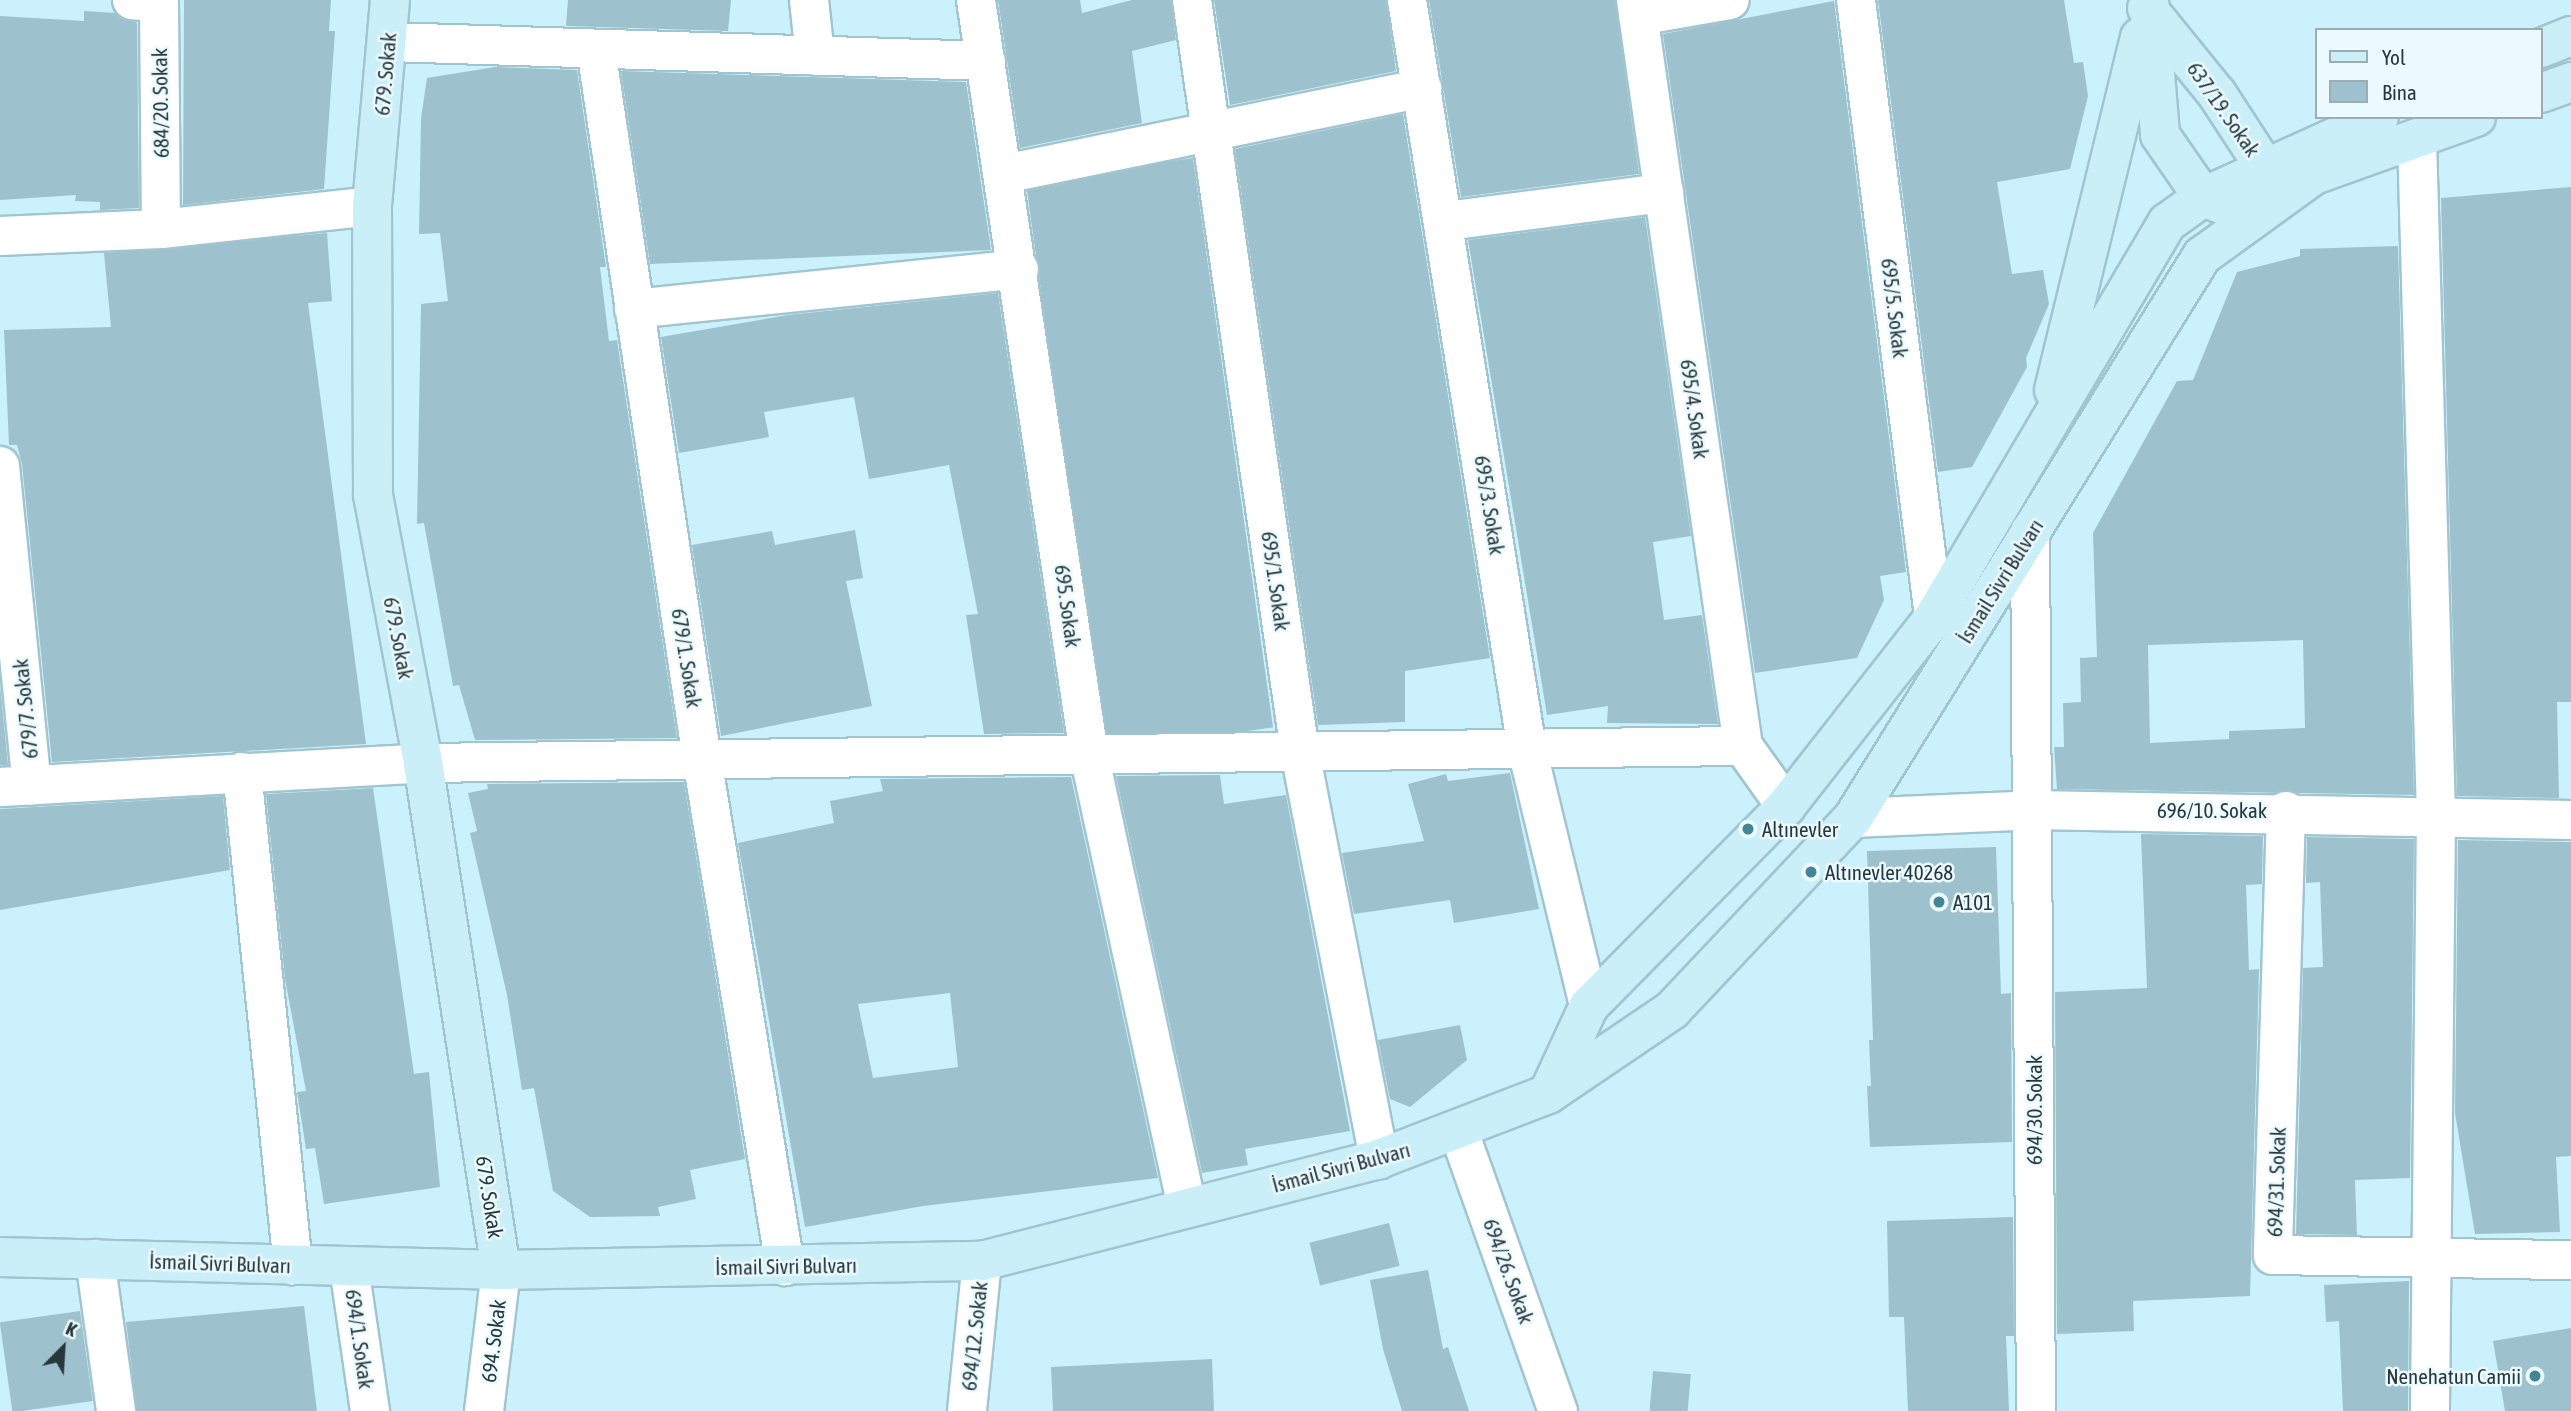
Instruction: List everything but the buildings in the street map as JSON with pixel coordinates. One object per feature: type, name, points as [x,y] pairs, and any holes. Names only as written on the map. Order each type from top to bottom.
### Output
[{"type":"main road","name":"679. Sokak","points":[[390,0],[372,206],[373,495],[423,763],[501,1270]]},
{"type":"main road","name":"637/19. Sokak","points":[[2143,3],[2217,94],[2264,166],[2255,217]]},
{"type":"main road","name":"637/19. Sokak","points":[[2143,3],[2160,135],[2203,197]]},
{"type":"main road","points":[[2045,429],[2143,3]]},
{"type":"main road","points":[[2543,47],[2571,36]]},
{"type":"main road","points":[[2543,92],[2571,82]]},
{"type":"main road","name":"İsmail Sivri Bulvarı","points":[[1548,1094],[1589,1006],[1786,806],[1934,617],[2167,223],[2203,197],[2264,166],[2374,119]]},
{"type":"main road","name":"İsmail Sivri Bulvarı","points":[[0,1257],[501,1270],[982,1261],[1379,1159],[1459,1132],[1548,1094],[1672,1010],[1853,818],[2202,256],[2314,175],[2471,119]]},
{"type":"main road","points":[[2203,197],[2255,217]]},
{"type":"street","name":"684/20. Sokak","points":[[132,0],[159,3],[161,229]]},
{"type":"street","points":[[809,0],[815,56]]},
{"type":"street","name":"695. Sokak","points":[[976,0],[1019,269],[1089,754],[1187,1208]]},
{"type":"street","name":"695/1. Sokak","points":[[1192,0],[1213,129],[1300,752],[1379,1159]]},
{"type":"street","name":"695/3. Sokak","points":[[1407,0],[1447,221],[1527,749],[1589,1006]]},
{"type":"street","points":[[1637,8],[1730,0]]},
{"type":"street","name":"695/5. Sokak","points":[[1856,0],[1934,617]]},
{"type":"street","name":"695/4. Sokak","points":[[1637,8],[1743,746],[1786,806]]},
{"type":"street","points":[[388,42],[986,61]]},
{"type":"street","name":"679/1. Sokak","points":[[596,48],[702,759],[785,1266]]},
{"type":"street","points":[[1004,174],[1422,88]]},
{"type":"street","points":[[2417,139],[2436,815],[2428,1258],[2430,1411]]},
{"type":"street","points":[[1447,221],[1664,193]]},
{"type":"street","points":[[0,236],[161,229],[372,206]]},
{"type":"street","points":[[634,309],[1019,269]]},
{"type":"street","name":"679/7. Sokak","points":[[0,466],[16,786]]},
{"type":"street","name":"694/30. Sokak","points":[[2030,532],[2036,1411]]},
{"type":"street","points":[[16,786],[423,763],[1743,746]]},
{"type":"street","points":[[242,772],[293,1265]]},
{"type":"street","name":"696/10. Sokak","points":[[1853,818],[2033,810],[2286,811],[2571,820]]},
{"type":"street","name":"694/31. Sokak","points":[[2286,811],[2273,1255],[2571,1261]]},
{"type":"street","name":"694/26. Sokak","points":[[1459,1132],[1558,1411]]},
{"type":"street","points":[[95,1259],[116,1411]]},
{"type":"street","name":"694/12. Sokak","points":[[967,1411],[982,1261]]},
{"type":"street","name":"694/1. Sokak","points":[[349,1267],[370,1411]]},
{"type":"street","name":"694. Sokak","points":[[484,1411],[501,1270]]},
{"type":"place","name":"Altınevler","points":[[1748,829]]},
{"type":"place","name":"Altınevler 40268","points":[[1811,872]]},
{"type":"place","name":"A101","points":[[1939,902]]},
{"type":"place","name":"Nenehatun Camii","points":[[2535,1376]]}]
